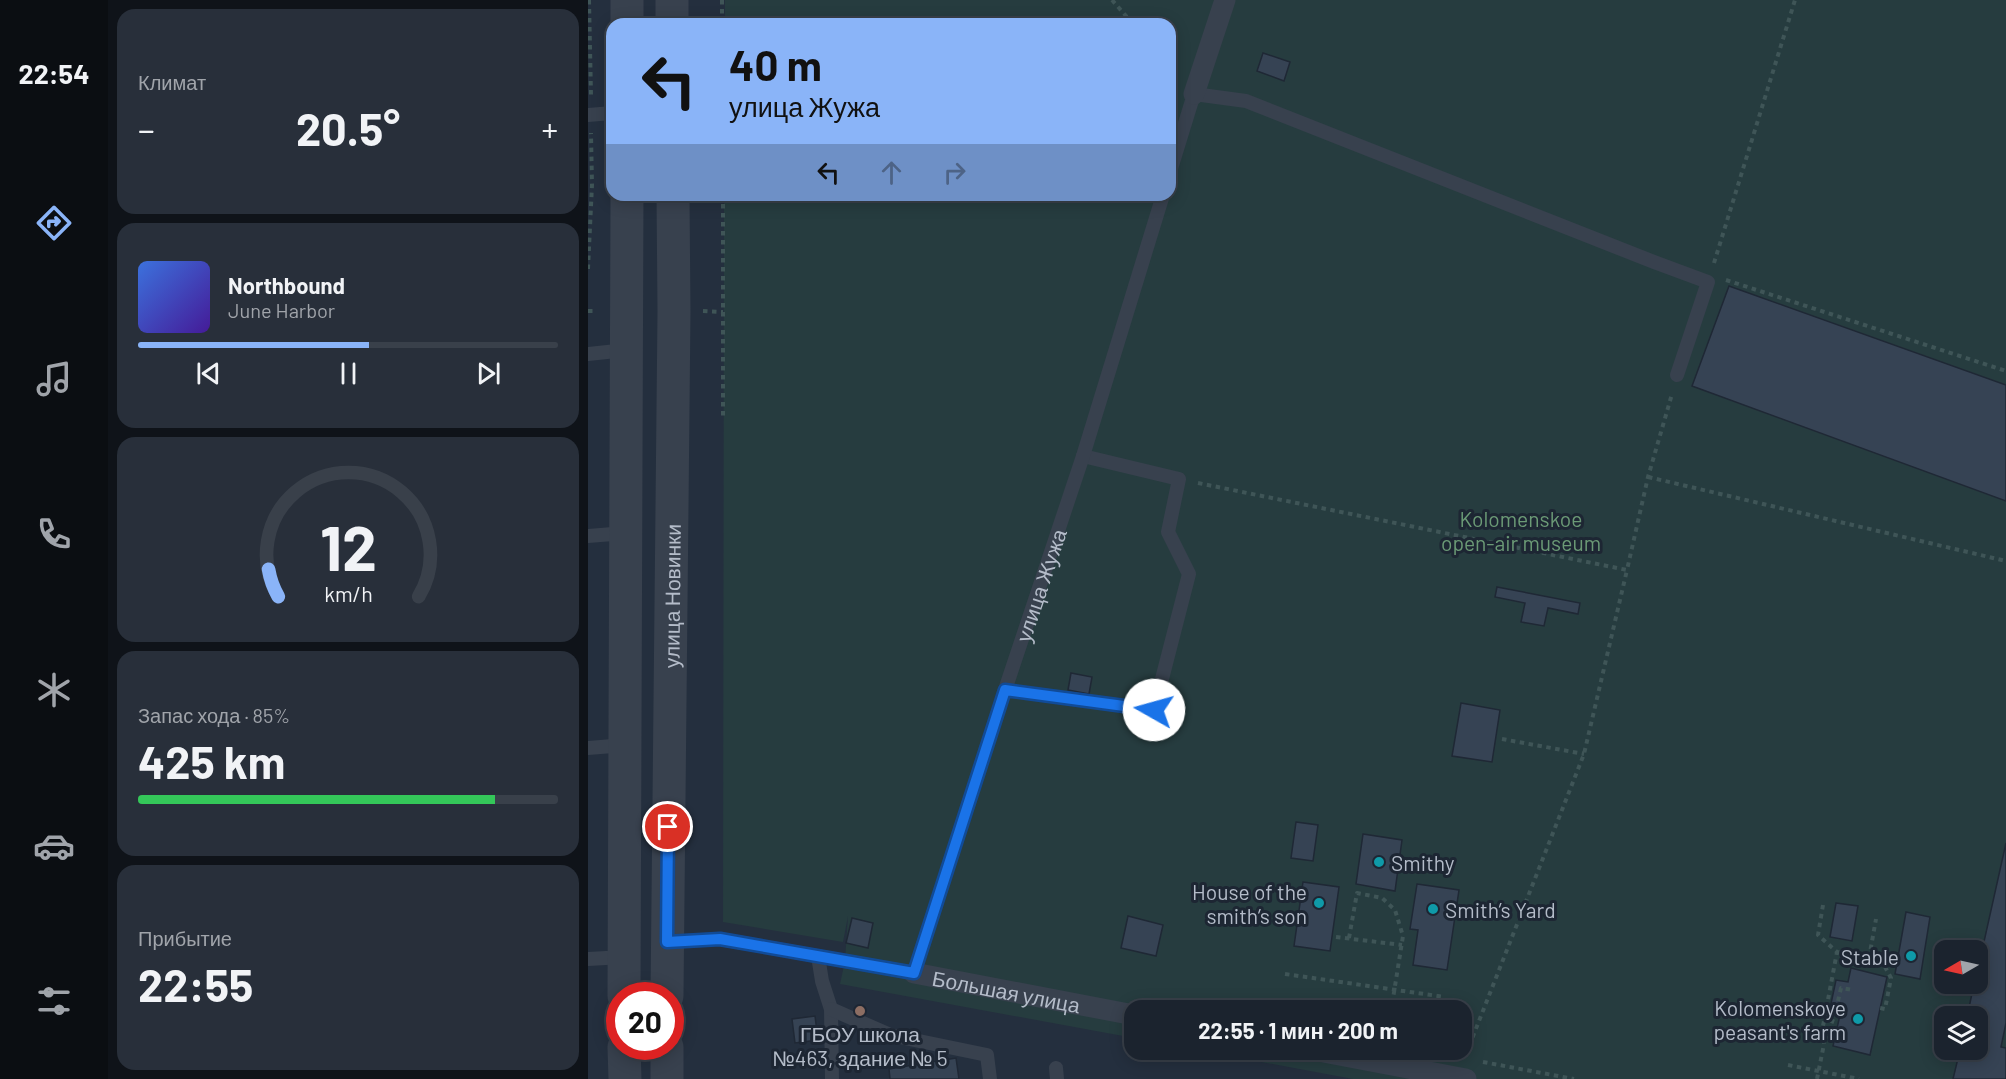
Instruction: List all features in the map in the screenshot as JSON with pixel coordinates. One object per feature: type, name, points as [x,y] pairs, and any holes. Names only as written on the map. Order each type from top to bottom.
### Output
[{"type":"street","points":[[627,0],[627,18]]},
{"type":"street","points":[[672,0],[672,18]]},
{"type":"street","points":[[1194,94],[1225,0]]},
{"type":"street","points":[[624,982],[627,201]]},
{"type":"street","name":"улица Новинки","points":[[667,982],[674,311],[673,201]]},
{"type":"street","name":"Большая улица","points":[[914,973],[1124,1014]]},
{"type":"street","points":[[624,1060],[625,1079]]},
{"type":"street","points":[[667,1060],[667,1079]]},
{"type":"street","points":[[1381,1060],[1462,1072]]},
{"type":"lane","points":[[1176,152],[1194,94],[1246,101],[1708,282],[1677,375]]},
{"type":"lane","points":[[588,115],[606,114]]},
{"type":"lane","name":"улица Жужа","points":[[914,973],[1083,456],[1161,201]]},
{"type":"lane","points":[[588,354],[626,350]]},
{"type":"lane","points":[[1005,690],[1154,710],[1189,574],[1168,532],[1179,479],[1083,456]]},
{"type":"lane","points":[[588,536],[626,533]]},
{"type":"lane","points":[[588,748],[625,745]]},
{"type":"lane","name":"Большая улица","points":[[667,942],[720,939],[914,973]]},
{"type":"lane","points":[[818,956],[822,981],[831,1010],[832,1079]]},
{"type":"lane","points":[[588,959],[624,957]]},
{"type":"lane","points":[[831,1010],[890,1035],[987,1055],[990,1079]]},
{"type":"path","points":[[722,0],[722,18]]},
{"type":"path","points":[[1112,0],[1128,18]]},
{"type":"path","points":[[1795,0],[1708,282],[1727,280],[2006,371]]},
{"type":"path","points":[[723,201],[723,419]]},
{"type":"path","points":[[696,311],[723,312]]},
{"type":"path","points":[[1574,1079],[1462,1072],[1584,754],[1648,477],[1677,375]]},
{"type":"path","points":[[1648,477],[2006,561]]},
{"type":"path","points":[[1179,479],[1627,570]]},
{"type":"path","points":[[1502,739],[1584,754]]},
{"type":"path","points":[[1349,938],[1356,893],[1382,898],[1395,910],[1403,936],[1393,1000]]},
{"type":"path","points":[[1823,905],[1818,935],[1837,952],[1882,961],[1891,978],[1885,1009],[1880,1008]]},
{"type":"path","points":[[1869,958],[1876,920]]},
{"type":"path","points":[[1336,937],[1402,945]]},
{"type":"path","points":[[1824,1044],[1822,1026],[1837,952]]},
{"type":"path","points":[[1285,974],[1445,997]]},
{"type":"path","points":[[1838,1001],[1841,988],[1852,990]]},
{"type":"path","points":[[1817,1079],[1824,1044],[1835,1014]]},
{"type":"path","points":[[1788,1065],[1859,1079]]},
{"type":"green space","name":"Kolomenskoe open-air museum","points":[[725,0],[2006,0],[2006,1079],[1353,1079],[1251,1060],[1472,1060],[1472,1000],[1124,1000],[1124,1036],[840,984],[845,961],[848,916],[843,942],[723,922],[724,201],[1176,201],[1176,18],[725,18]]},
{"type":"building","points":[[1263,53],[1290,62],[1284,81],[1257,71]]},
{"type":"building","points":[[1729,286],[2006,385],[2006,501],[1692,386]]},
{"type":"building","points":[[1497,587],[1580,603],[1578,614],[1548,608],[1544,626],[1521,622],[1525,603],[1495,597]]},
{"type":"building","points":[[1071,673],[1092,677],[1089,694],[1068,690]]},
{"type":"building","points":[[1461,703],[1500,710],[1492,762],[1452,756]]},
{"type":"building","points":[[1296,822],[1318,825],[1313,861],[1291,858]]},
{"type":"building","name":"Smithy","points":[[1363,834],[1402,840],[1395,891],[1356,884]]},
{"type":"building","points":[[2006,843],[2006,1023],[2001,1047],[2006,1048],[2006,1079],[1953,1079],[1958,1060],[1988,1060],[1988,1006],[1969,1006],[1972,994],[1988,994],[1988,940],[1984,940]]},
{"type":"building","name":"House of the smith’s son","points":[[1303,882],[1339,887],[1330,951],[1294,946]]},
{"type":"building","points":[[1417,884],[1459,890],[1447,970],[1413,965],[1418,930],[1410,929]]},
{"type":"building","points":[[1836,903],[1858,906],[1852,941],[1830,937]]},
{"type":"building","name":"Stable","points":[[1906,912],[1930,917],[1920,979],[1895,974]]},
{"type":"building","points":[[1128,916],[1163,925],[1156,956],[1121,948]]},
{"type":"building","points":[[852,918],[873,923],[868,948],[846,943]]},
{"type":"building","name":"Kolomenskoye peasant's farm","points":[[1851,968],[1887,977],[1870,1055],[1833,1046],[1840,1015],[1829,1013],[1836,980],[1848,982]]},
{"type":"building","points":[[815,1016],[818,1040],[795,1043],[792,1019]]},
{"type":"building","points":[[956,1058],[959,1079],[890,1079],[889,1069]]},
{"type":"place","name":"Smithy","points":[[1379,862]]},
{"type":"place","name":"House of the smith’s son","points":[[1319,903]]},
{"type":"place","name":"Smith’s Yard","points":[[1433,909]]},
{"type":"place","name":"Stable","points":[[1911,956]]},
{"type":"place","name":"ГБОУ школа №463, здание № 5","points":[[860,1011]]},
{"type":"place","name":"Kolomenskoye peasant's farm","points":[[1858,1019]]},
{"type":"route","points":[[668,827],[667,942],[720,939],[914,973],[1005,690],[1154,710]]}]
